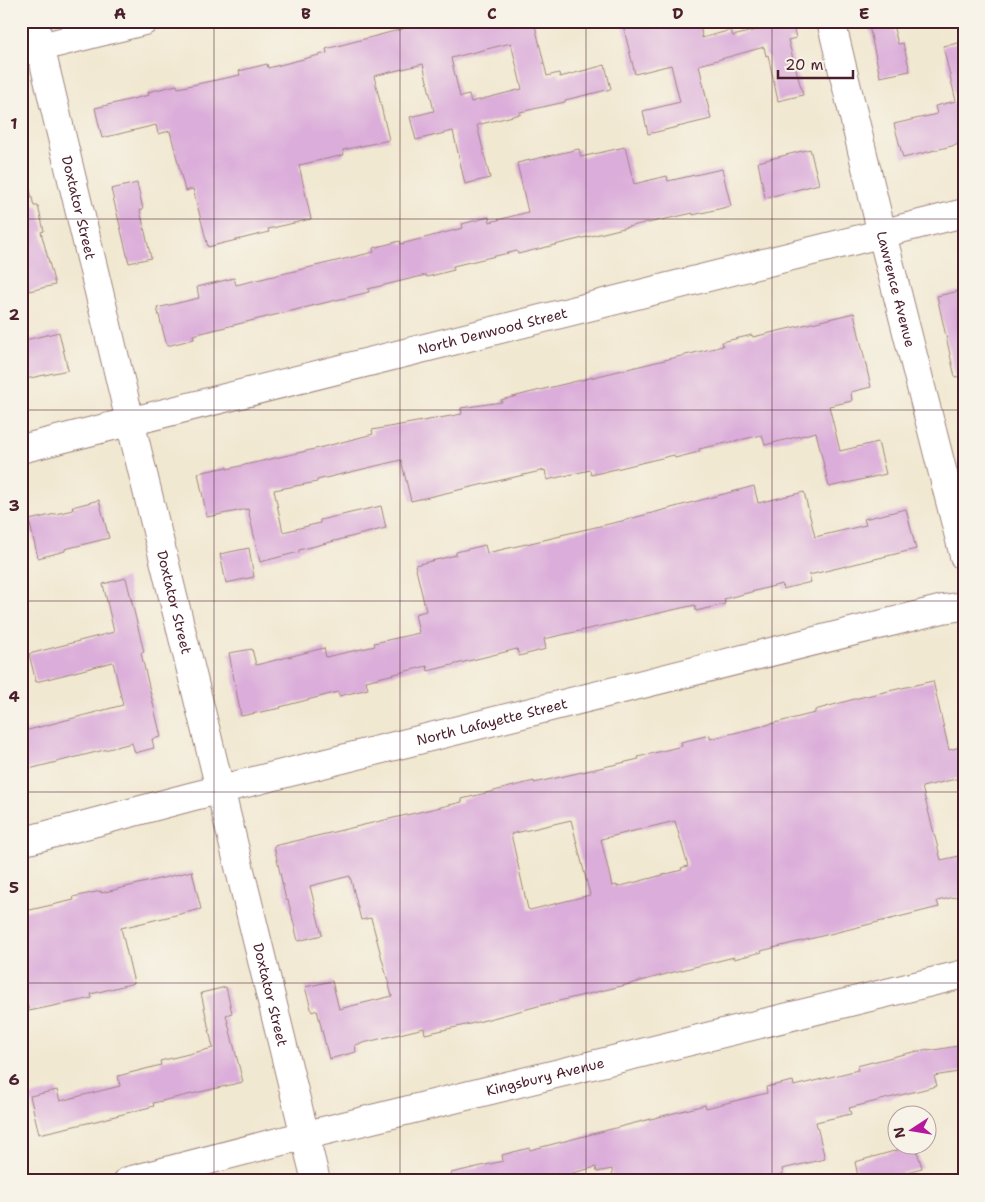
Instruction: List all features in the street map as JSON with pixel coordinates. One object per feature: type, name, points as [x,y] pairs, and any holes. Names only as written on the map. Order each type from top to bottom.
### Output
[{"type":"street","points":[[32,40],[144,21]]},
{"type":"street","name":"Lawrence Avenue","points":[[831,21],[882,234],[964,556]]},
{"type":"street","name":"Doxtator Street","points":[[32,40],[130,422],[316,1181]]},
{"type":"street","name":"North Denwood Street","points":[[21,449],[964,213]]},
{"type":"street","name":"North Lafayette Street","points":[[21,842],[220,790],[943,609],[964,606]]},
{"type":"street","name":"Kingsbury Avenue","points":[[128,1181],[964,974]]},
{"type":"building","points":[[433,21],[534,21],[547,76],[559,73],[560,77],[605,65],[611,89],[477,125],[490,178],[465,184],[453,131],[416,140],[410,117],[434,111],[423,64],[374,76],[389,140],[343,150],[344,155],[299,165],[311,219],[268,229],[269,232],[208,247],[193,189],[185,191],[170,131],[158,134],[156,125],[102,138],[95,108],[149,95],[148,92],[177,85],[178,88],[240,75],[239,71],[267,64],[268,68],[327,53],[326,49]],"holes":[[[511,43],[522,89],[471,102],[469,95],[460,97],[451,58]]]},
{"type":"building","points":[[622,21],[700,21],[702,38],[731,30],[733,36],[792,21],[796,38],[788,40],[803,95],[778,101],[768,55],[766,56],[764,47],[699,65],[711,119],[648,134],[643,111],[680,102],[671,65],[635,74]]},
{"type":"building","points":[[868,21],[892,21],[898,44],[903,43],[910,71],[880,77]]},
{"type":"building","points":[[964,42],[964,143],[903,158],[894,124],[937,114],[935,106],[956,101],[943,46]]},
{"type":"building","points":[[625,147],[634,184],[667,176],[668,181],[722,169],[731,206],[693,215],[693,213],[648,222],[518,254],[517,251],[453,266],[454,270],[368,289],[369,292],[193,335],[194,339],[167,346],[157,308],[199,298],[197,287],[234,278],[236,285],[374,252],[373,248],[400,241],[401,244],[463,228],[462,224],[489,217],[490,222],[528,212],[517,163],[579,149],[581,157]]},
{"type":"building","points":[[810,149],[819,184],[765,198],[758,162]]},
{"type":"building","points":[[28,182],[34,206],[38,206],[44,231],[41,232],[55,285],[29,291],[21,260],[21,183]]},
{"type":"building","points":[[137,183],[143,209],[140,210],[151,258],[129,263],[111,189]]},
{"type":"building","points":[[964,290],[964,376],[955,377],[937,296]]},
{"type":"building","points":[[854,313],[871,387],[851,392],[852,401],[829,406],[840,451],[878,442],[886,474],[829,487],[816,432],[765,445],[762,435],[699,449],[699,452],[675,458],[674,455],[591,475],[590,470],[547,480],[545,470],[411,501],[401,460],[317,480],[317,482],[274,490],[283,532],[320,523],[320,520],[381,506],[386,528],[260,562],[248,509],[207,517],[198,473],[227,467],[227,469],[315,449],[373,434],[372,430],[462,414],[461,408],[502,402],[501,400],[548,388],[723,346],[722,342],[752,335],[753,337]]},
{"type":"building","points":[[59,332],[68,370],[21,380],[21,341]]},
{"type":"building","points":[[754,486],[758,503],[804,492],[815,537],[866,525],[864,519],[906,509],[916,549],[809,575],[811,582],[783,589],[782,584],[724,599],[725,604],[696,611],[695,605],[544,639],[546,649],[519,656],[517,649],[428,671],[427,666],[366,681],[368,689],[339,696],[338,692],[281,708],[241,716],[229,653],[252,649],[256,665],[324,648],[326,657],[375,646],[374,643],[419,633],[415,614],[426,611],[415,565],[456,555],[456,552],[485,545],[487,553],[561,536]]},
{"type":"building","points":[[99,500],[109,538],[38,558],[29,520],[73,510],[72,507]]},
{"type":"building","points":[[249,548],[254,577],[226,583],[220,554]]},
{"type":"building","points":[[126,578],[144,652],[141,653],[161,737],[152,739],[154,748],[135,753],[132,743],[21,771],[21,732],[123,705],[113,662],[36,682],[29,654],[114,632],[103,584]]},
{"type":"building","points":[[933,681],[949,750],[964,746],[964,777],[922,787],[941,860],[964,855],[964,895],[937,901],[939,907],[734,959],[734,957],[470,1024],[425,1034],[424,1028],[355,1045],[356,1052],[329,1059],[317,1010],[312,1012],[305,987],[332,981],[339,1009],[392,996],[371,918],[361,920],[350,876],[310,886],[322,935],[298,941],[288,900],[286,900],[274,846],[462,802],[462,799],[534,781],[534,783],[639,759],[638,757],[682,746],[681,742],[710,735],[710,739],[815,713],[815,710]],"holes":[[[571,820],[590,895],[530,910],[528,909],[511,834]],[[675,821],[688,866],[681,868],[682,870],[617,887],[617,885],[612,886],[601,839]]]},
{"type":"building","points":[[192,871],[201,909],[121,928],[134,983],[91,994],[92,998],[29,1011],[21,981],[21,912],[74,900],[73,897],[101,891],[101,893]]},
{"type":"building","points":[[226,987],[232,1013],[226,1015],[243,1082],[153,1103],[154,1106],[39,1134],[30,1096],[57,1090],[60,1101],[120,1086],[118,1076],[161,1065],[160,1061],[213,1048],[201,993]]},
{"type":"building","points":[[964,1045],[964,1071],[934,1076],[937,1086],[849,1108],[851,1114],[816,1122],[825,1159],[782,1169],[783,1174],[758,1181],[613,1181],[612,1169],[597,1172],[596,1167],[542,1181],[452,1181],[451,1173],[503,1161],[502,1155],[529,1148],[530,1150],[705,1105],[706,1108],[767,1093],[766,1087],[793,1081],[794,1086],[858,1070],[857,1066],[900,1055],[928,1049],[928,1051]]},
{"type":"building","points":[[888,1153],[918,1154],[922,1168],[873,1181],[859,1181],[855,1162]]}]
